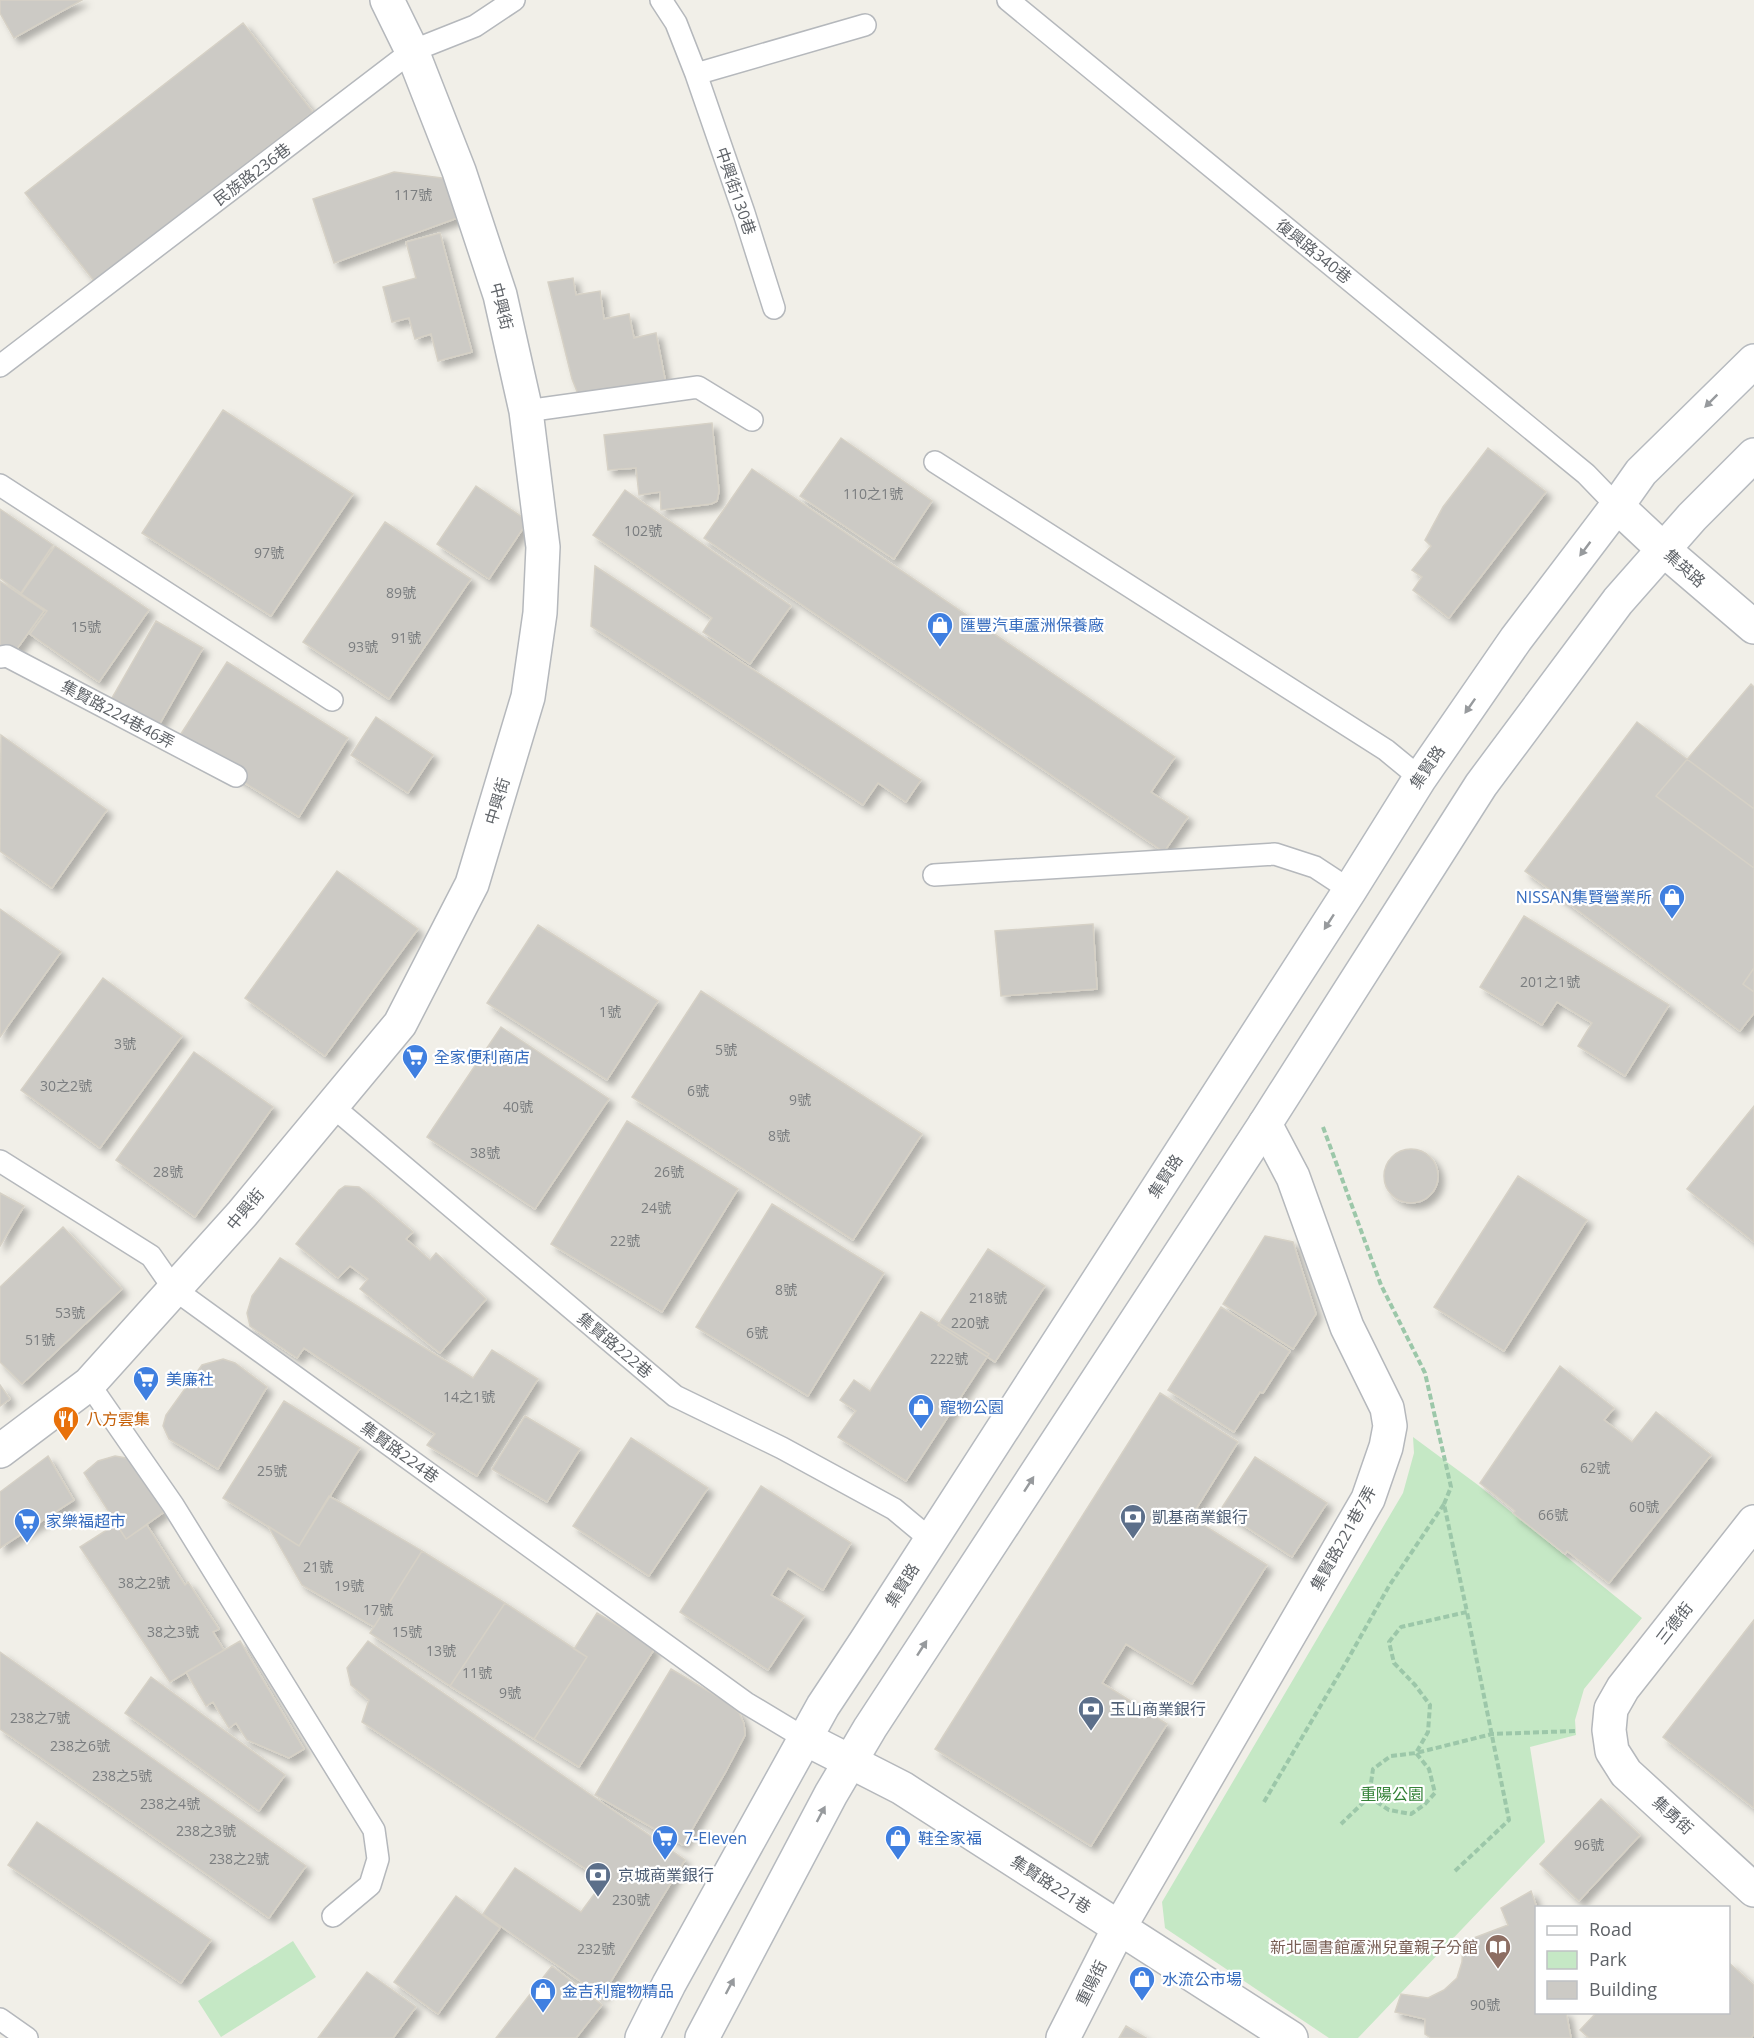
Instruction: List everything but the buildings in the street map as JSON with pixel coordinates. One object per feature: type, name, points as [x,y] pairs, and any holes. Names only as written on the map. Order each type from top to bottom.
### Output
[{"type":"street","name":"中興街","points":[[0,1451],[89,1384],[242,1214],[400,1024],[472,884],[528,697],[540,613],[543,547],[526,411],[500,295],[459,171],[412,51],[387,0]]},
{"type":"street","name":"集賢路","points":[[642,2038],[680,1964],[823,1706],[1420,778],[1516,639],[1641,472],[1754,361]]},
{"type":"street","points":[[702,2038],[850,1761],[882,1708],[1265,1124],[1481,785],[1618,601],[1692,517],[1754,454]]},
{"type":"street","name":"集英路","points":[[1617,506],[1664,550],[1754,627]]},
{"type":"street","name":"集賢路221巷7弄","points":[[1119,1928],[1368,1500],[1386,1447],[1390,1426],[1387,1408],[1347,1327],[1293,1177],[1265,1124]]},
{"type":"street","name":"三德街","points":[[1609,1730],[1611,1709],[1623,1688],[1754,1522]]},
{"type":"street","name":"集勇街","points":[[1609,1730],[1612,1751],[1626,1773],[1754,1890]]},
{"type":"street","name":"集賢路221巷","points":[[806,1739],[902,1788],[1291,2038]]},
{"type":"street","name":"重陽街","points":[[1063,2038],[1119,1928]]},
{"type":"lane","name":"民族路236巷","points":[[0,366],[412,51],[475,26],[514,0]]},
{"type":"lane","name":"中興街130巷","points":[[661,0],[676,23],[696,74],[774,308]]},
{"type":"lane","name":"復興路340巷","points":[[1008,0],[1577,467],[1617,506]]},
{"type":"lane","points":[[696,74],[865,24]]},
{"type":"lane","points":[[526,411],[698,387],[752,420]]},
{"type":"lane","points":[[935,462],[1386,750],[1420,778]]},
{"type":"lane","points":[[0,485],[332,700]]},
{"type":"lane","name":"集賢路224巷46弄","points":[[0,657],[7,656],[236,776]]},
{"type":"lane","points":[[934,875],[1275,854],[1315,867],[1350,890]]},
{"type":"lane","name":"集賢路222巷","points":[[331,1105],[675,1396],[782,1448],[894,1509],[930,1539]]},
{"type":"lane","name":"集賢路224巷","points":[[0,1161],[152,1256],[174,1289],[746,1703],[806,1739]]},
{"type":"lane","points":[[89,1384],[173,1505],[374,1830],[378,1859],[370,1885],[333,1916]]},
{"type":"lane","points":[[0,2019],[27,2038]]},
{"type":"path","points":[[1264,1802],[1389,1586],[1444,1504],[1451,1487],[1425,1373],[1381,1285],[1323,1127]]},
{"type":"path","points":[[1444,1504],[1509,1820],[1455,1871]]},
{"type":"path","points":[[1416,1753],[1428,1732],[1430,1705],[1394,1663],[1389,1642],[1401,1627],[1467,1612]]},
{"type":"path","points":[[1341,1824],[1369,1797],[1373,1769],[1391,1756],[1416,1753],[1492,1734],[1609,1730]]},
{"type":"path","points":[[1369,1797],[1389,1810],[1412,1814],[1424,1805],[1435,1793],[1429,1769],[1416,1753]]},
{"type":"green space","name":"重陽公園","points":[[1413,1437],[1478,1485],[1642,1618],[1584,1689],[1575,1720],[1576,1735],[1530,1747],[1545,1842],[1358,2038],[1329,2038],[1165,1928],[1162,1902],[1403,1493],[1414,1453]]},
{"type":"green space","points":[[293,1941],[316,1977],[221,2037],[198,2001]]},
{"type":"place","name":"匯豐汽車蘆洲保養廠","points":[[940,648]]},
{"type":"place","name":"NISSAN集賢營業所","points":[[1672,920]]},
{"type":"place","name":"全家便利商店","points":[[415,1080]]},
{"type":"place","name":"美廉社","points":[[146,1402]]},
{"type":"place","name":"寵物公園","points":[[921,1430]]},
{"type":"place","name":"八方雲集","points":[[66,1442]]},
{"type":"place","name":"凱基商業銀行","points":[[1133,1540]]},
{"type":"place","name":"家樂福超市","points":[[27,1544]]},
{"type":"place","name":"玉山商業銀行","points":[[1091,1732]]},
{"type":"place","name":"7-Eleven","points":[[665,1861]]},
{"type":"place","name":"鞋全家福","points":[[898,1861]]},
{"type":"place","name":"京城商業銀行","points":[[598,1898]]},
{"type":"place","name":"新北圖書館蘆洲兒童親子分館","points":[[1498,1970]]},
{"type":"place","name":"水流公市場","points":[[1142,2002]]},
{"type":"place","name":"金吉利寵物精品","points":[[543,2014]]}]
